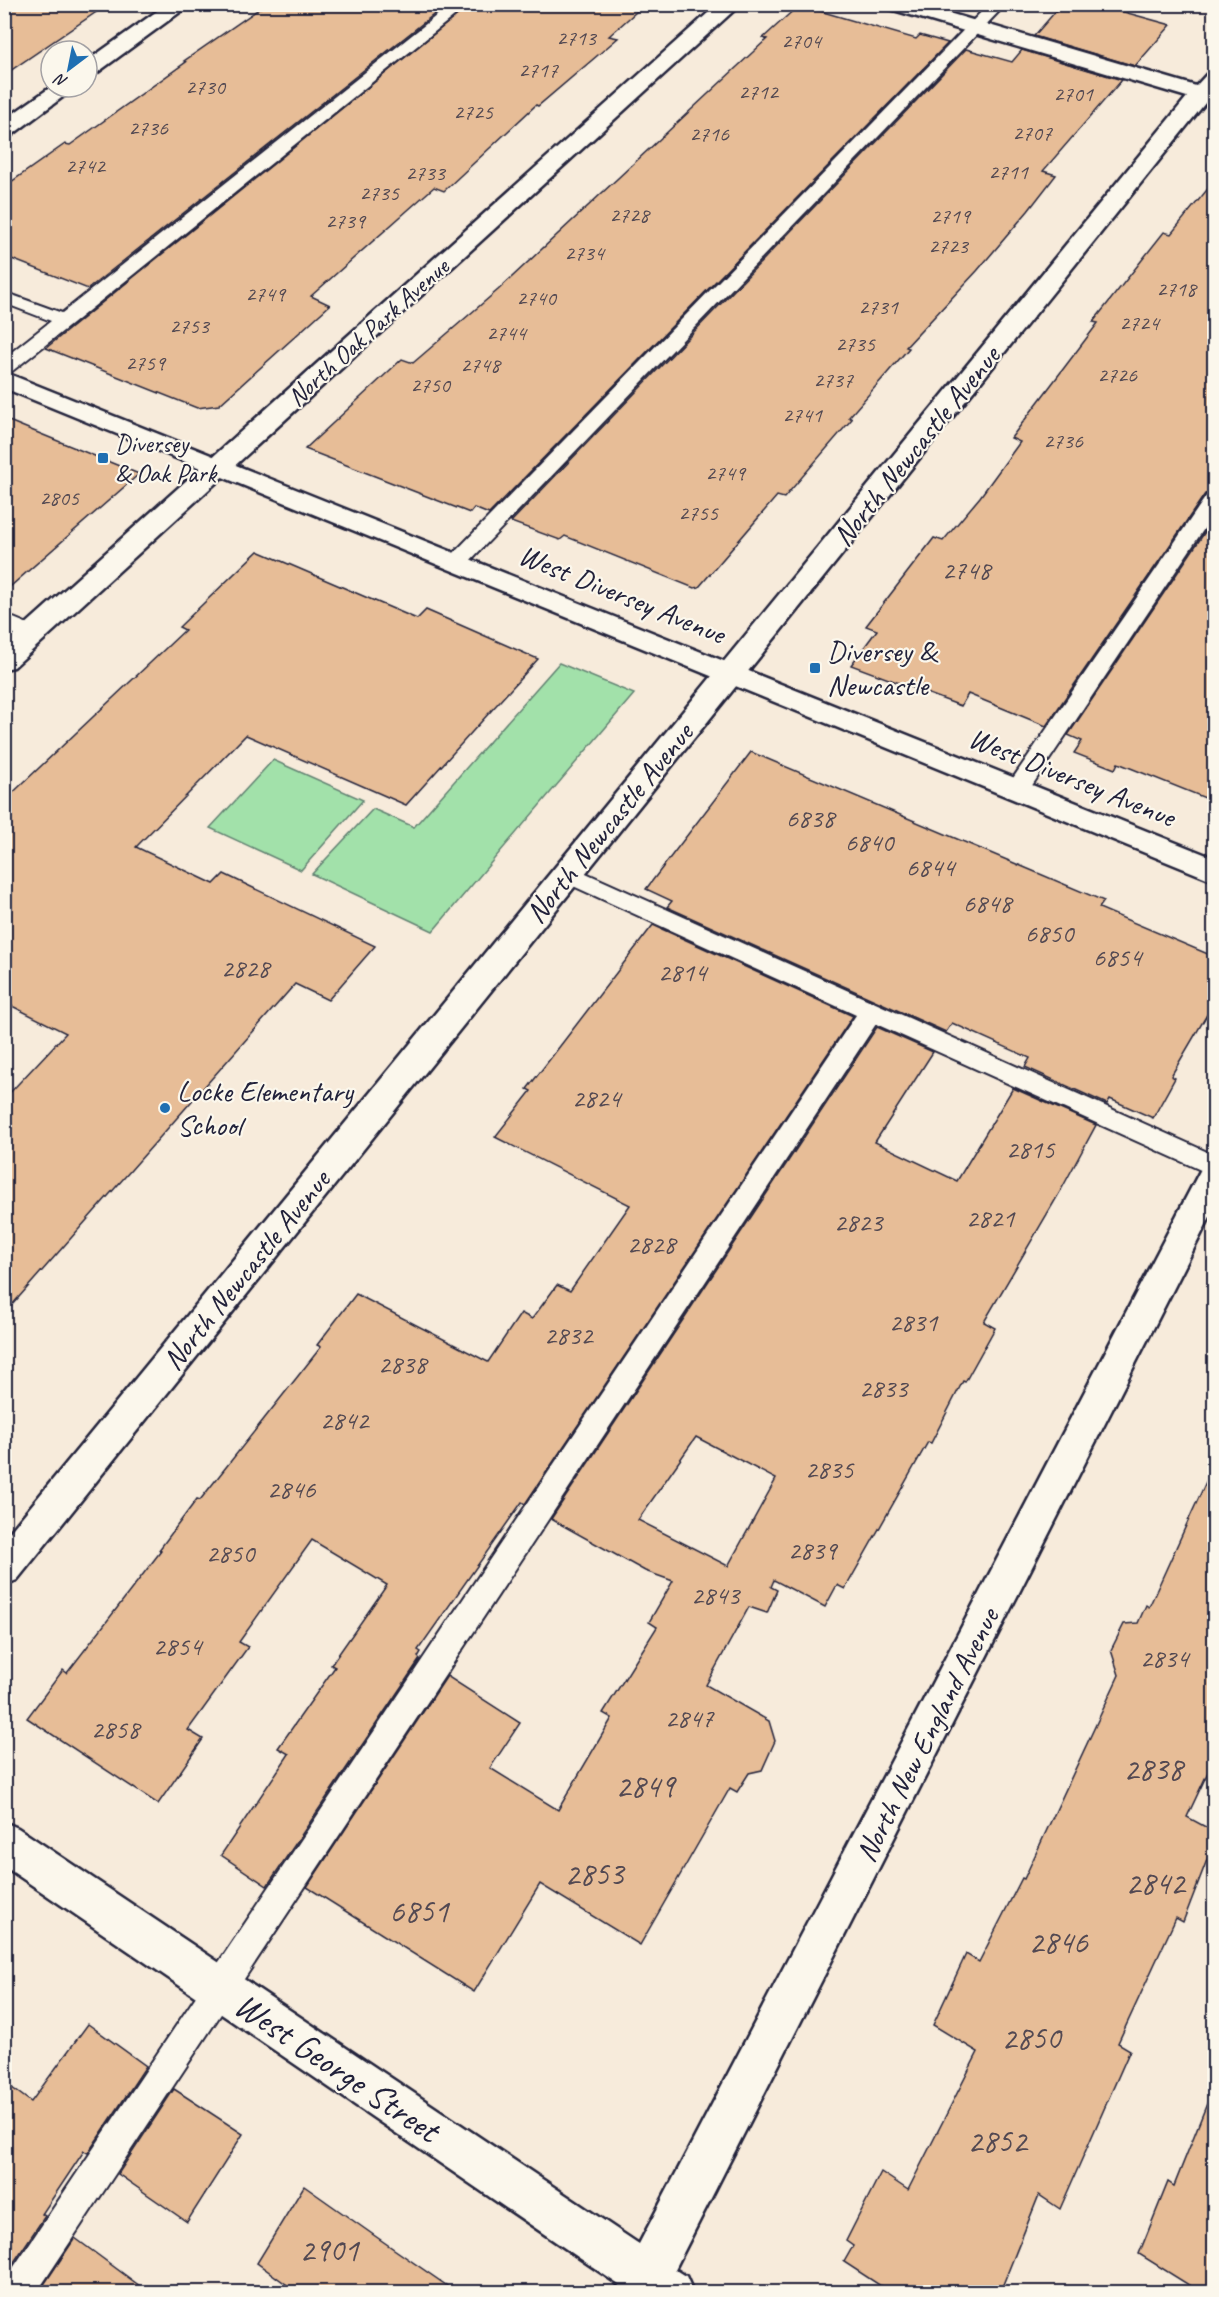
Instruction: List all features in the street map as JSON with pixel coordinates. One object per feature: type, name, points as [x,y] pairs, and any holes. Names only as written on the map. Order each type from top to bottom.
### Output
[{"type":"street","points":[[99,62],[181,4]]},
{"type":"street","name":"North Oak Park Avenue","points":[[4,660],[731,4]]},
{"type":"street","points":[[894,4],[975,28],[1210,90]]},
{"type":"street","name":"North Newcastle Avenue","points":[[4,1568],[731,674],[1210,90]]},
{"type":"street","points":[[4,130],[47,99]]},
{"type":"street","name":"West Diversey Avenue","points":[[4,379],[1215,870]]},
{"type":"street","name":"North New England Avenue","points":[[652,2287],[1215,1177]]},
{"type":"street","name":"West George Street","points":[[4,1842],[219,1987],[652,2287]]},
{"type":"lane","points":[[4,368],[461,4]]},
{"type":"lane","points":[[457,562],[998,4]]},
{"type":"lane","points":[[4,297],[65,320]]},
{"type":"lane","points":[[1017,790],[1215,500]]},
{"type":"lane","points":[[4,621],[33,634]]},
{"type":"lane","points":[[568,874],[1215,1166]]},
{"type":"lane","points":[[17,2292],[872,1011]]},
{"type":"green space","points":[[559,663],[634,694],[433,931],[312,874],[373,809],[414,827]]},
{"type":"green space","points":[[273,760],[363,800],[301,870],[210,828]]},
{"type":"building","points":[[4,4],[108,4],[57,39],[39,39],[39,51],[4,75]]},
{"type":"building","points":[[266,4],[447,4],[88,289],[4,256],[4,187],[65,144],[70,145]]},
{"type":"building","points":[[471,4],[645,4],[609,36],[618,38],[538,106],[536,105],[444,191],[434,187],[311,296],[330,305],[219,405],[197,408],[46,348]]},
{"type":"building","points":[[1062,4],[1095,4],[1171,25],[1135,66],[1034,36]]},
{"type":"building","points":[[799,5],[916,39],[920,35],[948,43],[489,514],[474,508],[470,513],[305,449],[402,359],[413,363],[498,290],[767,39],[763,38]]},
{"type":"building","points":[[966,49],[1012,62],[1022,50],[1122,80],[1043,171],[1056,175],[1028,211],[977,271],[906,347],[909,348],[849,417],[852,419],[784,498],[777,496],[699,587],[694,588],[565,536],[560,540],[511,522]]},
{"type":"building","points":[[1215,180],[1215,492],[1205,494],[1046,726],[968,694],[961,706],[851,665],[877,630],[866,626],[934,538],[943,541],[980,497],[1020,442],[1011,438],[1098,323],[1093,322],[1164,232],[1171,234]]},
{"type":"building","points":[[4,419],[139,474],[4,592]]},
{"type":"building","points":[[1215,517],[1215,802],[1118,763],[1115,769],[1074,753],[1082,741],[1068,735]]},
{"type":"building","name":"Locke Elementary School","points":[[258,551],[417,619],[426,610],[538,659],[406,805],[246,735],[136,847],[214,884],[224,874],[375,946],[328,1000],[295,984],[4,1314],[4,1099],[66,1033],[4,1002],[4,801],[185,630],[179,627]]},
{"type":"building","points":[[751,752],[1104,901],[1099,908],[1215,957],[1215,1001],[1171,1076],[1175,1078],[1153,1118],[1110,1099],[1107,1104],[1025,1067],[1030,1058],[952,1023],[946,1032],[667,907],[672,901],[646,889]]},
{"type":"building","points":[[653,925],[853,1016],[525,1504],[522,1502],[418,1650],[421,1652],[418,1657],[420,1659],[267,1886],[221,1855],[289,1754],[278,1748],[335,1667],[331,1665],[387,1585],[312,1540],[239,1642],[248,1647],[188,1730],[203,1739],[158,1804],[27,1718],[63,1670],[67,1673],[161,1551],[159,1550],[197,1499],[200,1500],[321,1347],[317,1345],[356,1294],[488,1362],[521,1313],[532,1319],[557,1285],[570,1291],[630,1205],[495,1137],[531,1091],[527,1089]]},
{"type":"building","points":[[877,1027],[933,1052],[875,1142],[957,1181],[1013,1088],[1096,1125],[1060,1192],[984,1322],[995,1328],[965,1382],[963,1381],[931,1443],[928,1442],[845,1589],[837,1585],[825,1607],[774,1580],[771,1587],[777,1590],[767,1613],[749,1607],[706,1685],[769,1721],[775,1741],[762,1770],[749,1773],[737,1792],[730,1788],[640,1945],[540,1884],[474,1992],[307,1887],[447,1676],[520,1723],[490,1768],[558,1810],[612,1718],[603,1713],[657,1627],[649,1622],[673,1581],[645,1571],[551,1519]],"holes":[[[696,1437],[776,1479],[728,1566],[638,1520]]]},
{"type":"building","points":[[1215,1462],[1215,1757],[1187,1817],[1215,1832],[1215,1839],[1183,1922],[1176,1918],[1118,2043],[1130,2050],[1060,2209],[1039,2195],[1000,2292],[890,2292],[844,2262],[853,2246],[846,2241],[881,2172],[908,2190],[978,2052],[933,2025],[966,1954],[979,1962],[1022,1878],[1024,1879],[1119,1675],[1111,1650],[1124,1624],[1138,1623],[1146,1605],[1149,1607]]},
{"type":"building","points":[[88,2024],[146,2066],[88,2153],[84,2151],[42,2214],[45,2216],[4,2277],[4,2082],[31,2102]]},
{"type":"building","points":[[174,2089],[243,2134],[187,2222],[118,2174]]},
{"type":"building","points":[[1212,2091],[1215,2091],[1215,2292],[1200,2292],[1139,2254],[1168,2182],[1174,2186]]},
{"type":"building","points":[[304,2186],[456,2292],[297,2292],[257,2263]]},
{"type":"building","points":[[75,2238],[148,2292],[39,2292]]},
{"type":"place","name":"Diversey & Oak Park","points":[[103,458]]},
{"type":"place","name":"Diversey & Newcastle","points":[[815,668]]},
{"type":"place","name":"Locke Elementary School","points":[[165,1108]]}]
